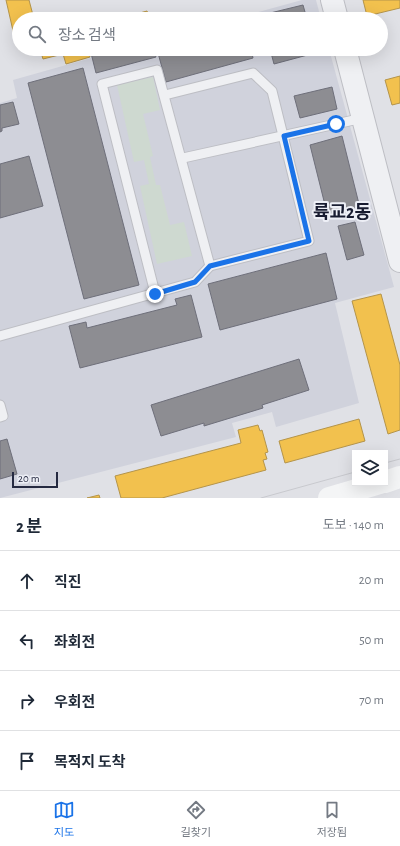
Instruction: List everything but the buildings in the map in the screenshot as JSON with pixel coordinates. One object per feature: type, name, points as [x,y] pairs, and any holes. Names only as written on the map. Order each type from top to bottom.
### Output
[{"type":"main road","points":[[388,481],[400,477]]},
{"type":"main road","points":[[329,498],[370,486]]},
{"type":"street","points":[[332,0],[335,12]]},
{"type":"street","points":[[347,56],[400,261]]},
{"type":"lane","points":[[155,294],[102,84],[157,70],[183,158],[210,266]]},
{"type":"lane","points":[[0,336],[195,282],[210,266],[309,241],[272,91],[252,73],[165,95]]},
{"type":"lane","points":[[183,158],[363,118]]},
{"type":"lane","points":[[0,405],[3,416],[0,417]]},
{"type":"shaded area","points":[[302,0],[316,0],[319,12],[258,12]]},
{"type":"shaded area","points":[[90,56],[331,56],[394,287],[335,303],[359,403],[276,427],[272,412],[232,423],[236,437],[0,498],[0,103],[17,98],[13,80],[91,58]]},
{"type":"shaded area","points":[[153,77],[160,110],[143,114],[153,156],[150,157],[156,185],[160,185],[170,225],[184,222],[192,256],[157,264],[140,186],[149,184],[144,160],[134,162],[117,85]]},
{"type":"tram line","points":[[388,462],[400,459]]},
{"type":"tram line","points":[[261,498],[352,473]]},
{"type":"district","name":"륙교2동","points":[[342,212]]},
{"type":"route","points":[[155,294],[195,282],[210,266],[309,241],[284,136],[336,124]]}]
